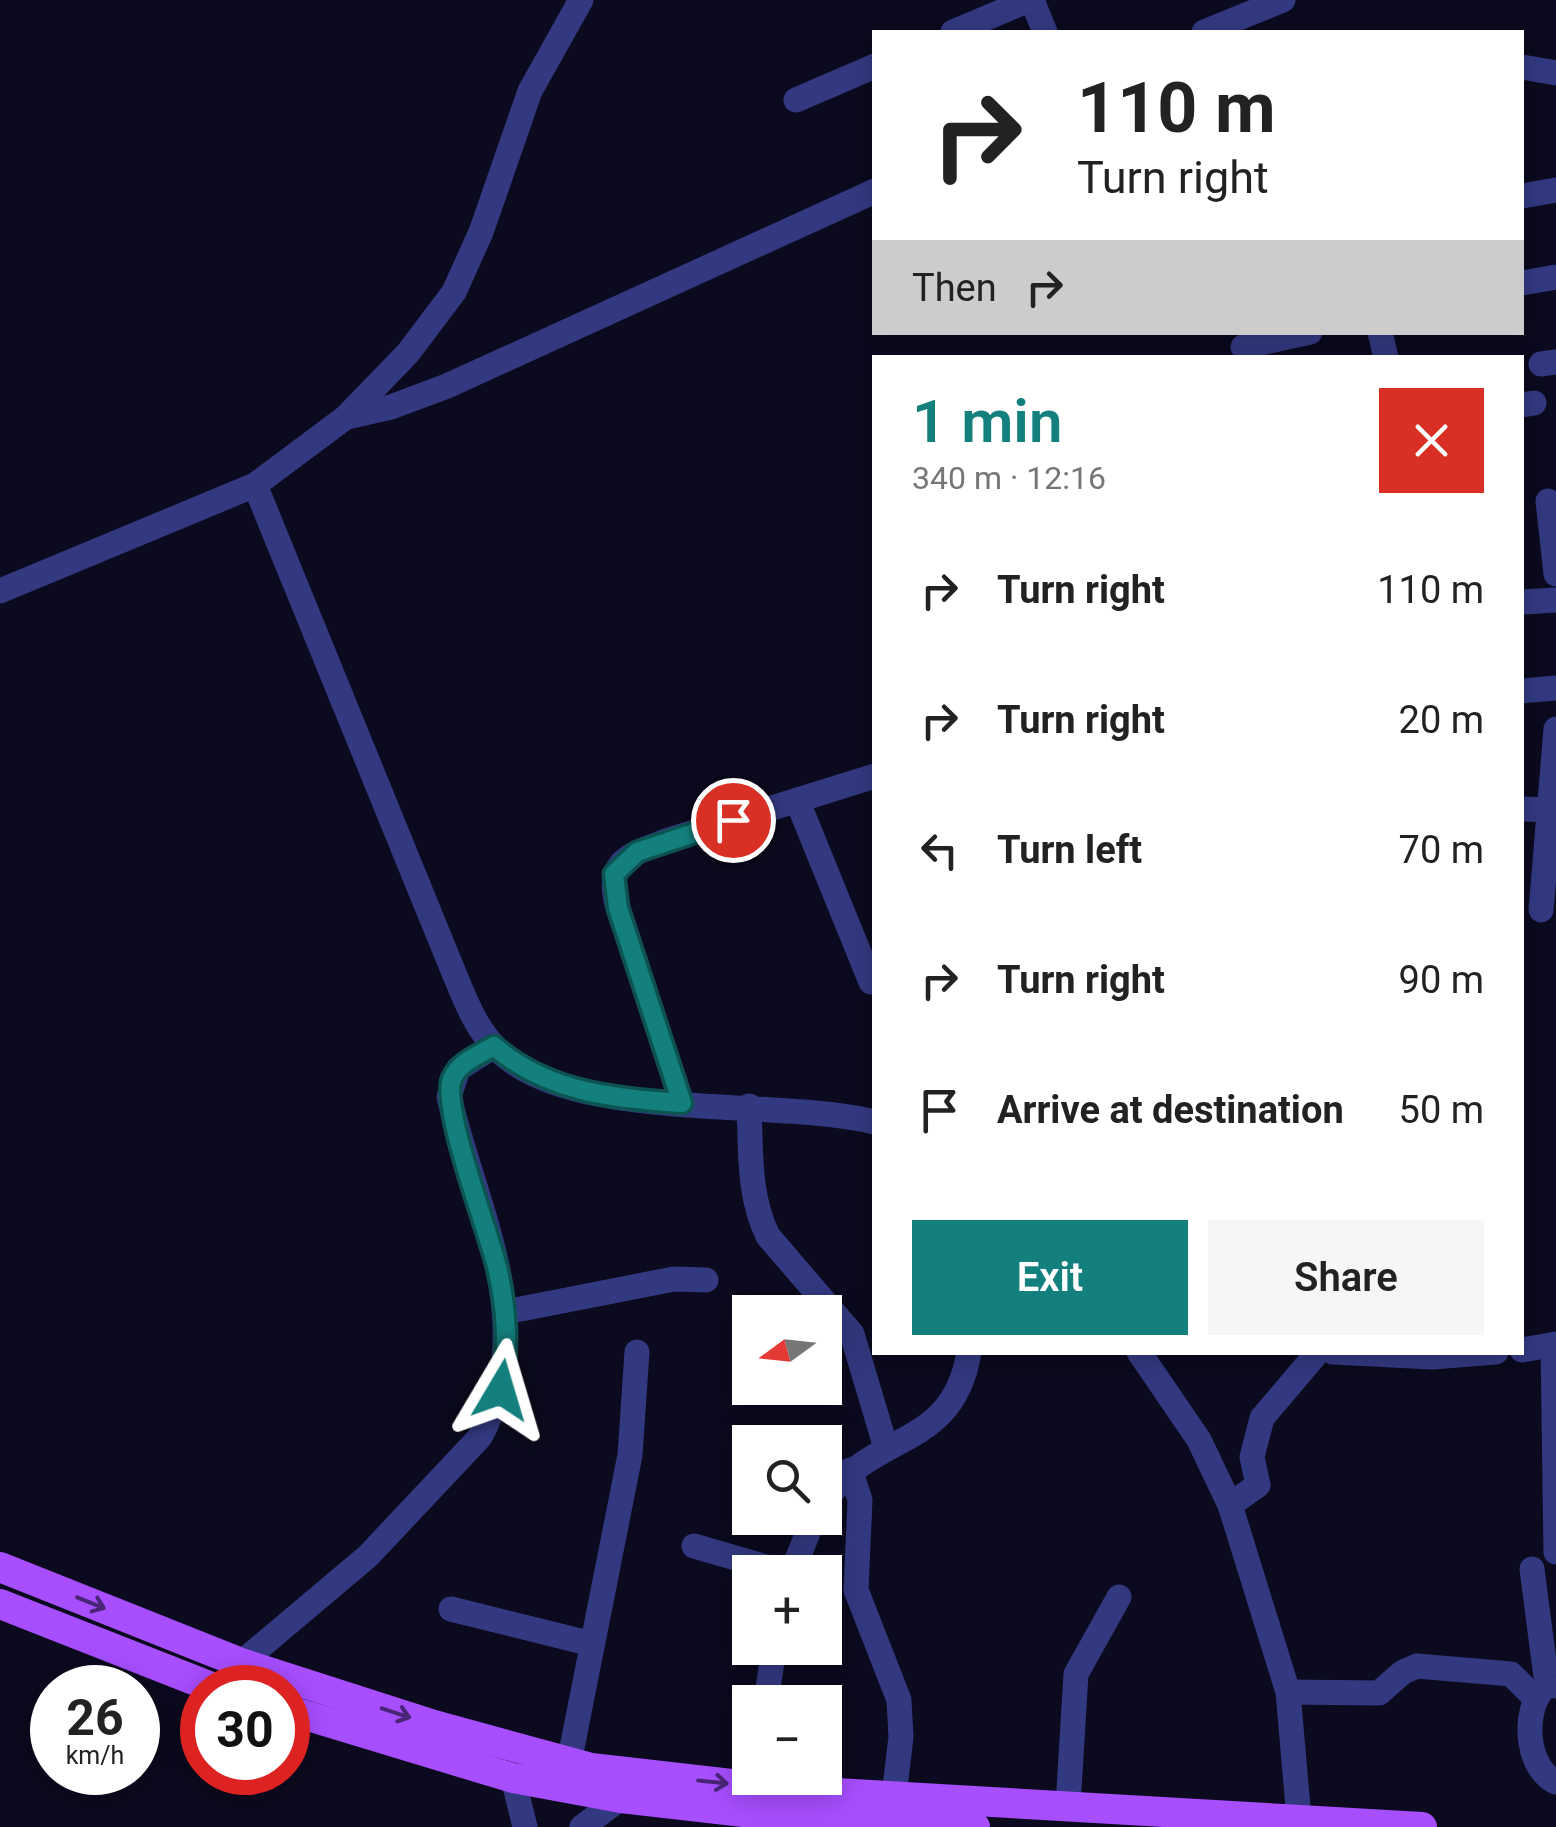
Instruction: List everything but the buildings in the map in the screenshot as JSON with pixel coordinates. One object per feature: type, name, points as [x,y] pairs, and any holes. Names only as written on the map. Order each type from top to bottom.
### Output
[{"type":"main road","points":[[0,1567],[241,1662],[434,1725],[621,1798],[795,1818],[976,1827]]},
{"type":"main road","points":[[0,1604],[180,1675]]},
{"type":"main road","points":[[310,1717],[513,1778],[566,1775],[732,1781]]},
{"type":"main road","points":[[842,1791],[1422,1827]]},
{"type":"street","points":[[0,591],[255,485],[346,417],[408,352],[454,292],[481,232],[530,92],[581,0]]},
{"type":"street","points":[[958,30],[1030,0],[1045,30]]},
{"type":"street","points":[[1209,30],[1283,0]]},
{"type":"street","points":[[796,100],[872,67]]},
{"type":"street","points":[[1524,68],[1556,73]]},
{"type":"street","points":[[1524,196],[1556,190]]},
{"type":"street","points":[[346,417],[391,407],[447,386],[872,192]]},
{"type":"street","points":[[1524,283],[1556,277]]},
{"type":"street","points":[[1242,346],[1295,335]]},
{"type":"street","points":[[255,485],[454,974],[474,1017],[494,1046],[539,1079],[576,1089],[682,1103],[816,1111],[872,1121]]},
{"type":"street","points":[[1542,501],[1556,574]]},
{"type":"street","points":[[1524,602],[1556,600]]},
{"type":"street","points":[[1524,690],[1556,688]]},
{"type":"street","points":[[1540,910],[1556,730]]},
{"type":"street","points":[[682,1103],[618,908],[614,874],[637,852],[872,777]]},
{"type":"street","points":[[798,800],[871,982]]},
{"type":"street","points":[[1524,809],[1550,810]]},
{"type":"street","points":[[241,1662],[368,1556],[480,1437],[501,1390],[508,1351],[506,1312],[450,1097],[458,1069],[494,1046]]},
{"type":"street","points":[[749,1106],[752,1182],[761,1221],[852,1334],[886,1448]]},
{"type":"street","points":[[506,1312],[674,1280],[706,1280]]},
{"type":"street","points":[[1524,1350],[1554,1345],[1556,1552]]},
{"type":"street","points":[[566,1775],[630,1455],[637,1352]]},
{"type":"street","points":[[842,1480],[850,1470],[946,1413],[963,1383],[968,1355]]},
{"type":"street","points":[[1140,1355],[1200,1440],[1230,1505],[1288,1692],[1299,1819]]},
{"type":"street","points":[[1230,1505],[1258,1485],[1252,1448],[1266,1410],[1315,1355]]},
{"type":"street","points":[[850,1470],[860,1500],[856,1590],[899,1700],[901,1737],[894,1796]]},
{"type":"street","points":[[694,1546],[732,1557]]},
{"type":"street","points":[[1532,1569],[1546,1689],[1536,1762],[1556,1782]]},
{"type":"street","points":[[1068,1806],[1076,1674],[1118,1597]]},
{"type":"street","points":[[451,1609],[592,1644]]},
{"type":"street","points":[[1288,1692],[1363,1696],[1379,1693],[1402,1672],[1417,1666],[1511,1674],[1546,1689]]},
{"type":"street","points":[[513,1778],[525,1827]]},
{"type":"street","points":[[582,1827],[621,1798]]},
{"type":"route","points":[[501,1390],[508,1351],[506,1312],[497,1266],[454,1117],[451,1082],[458,1069],[494,1046],[539,1079],[576,1089],[682,1103],[618,908],[614,874],[624,860],[637,852],[733,820]]}]
